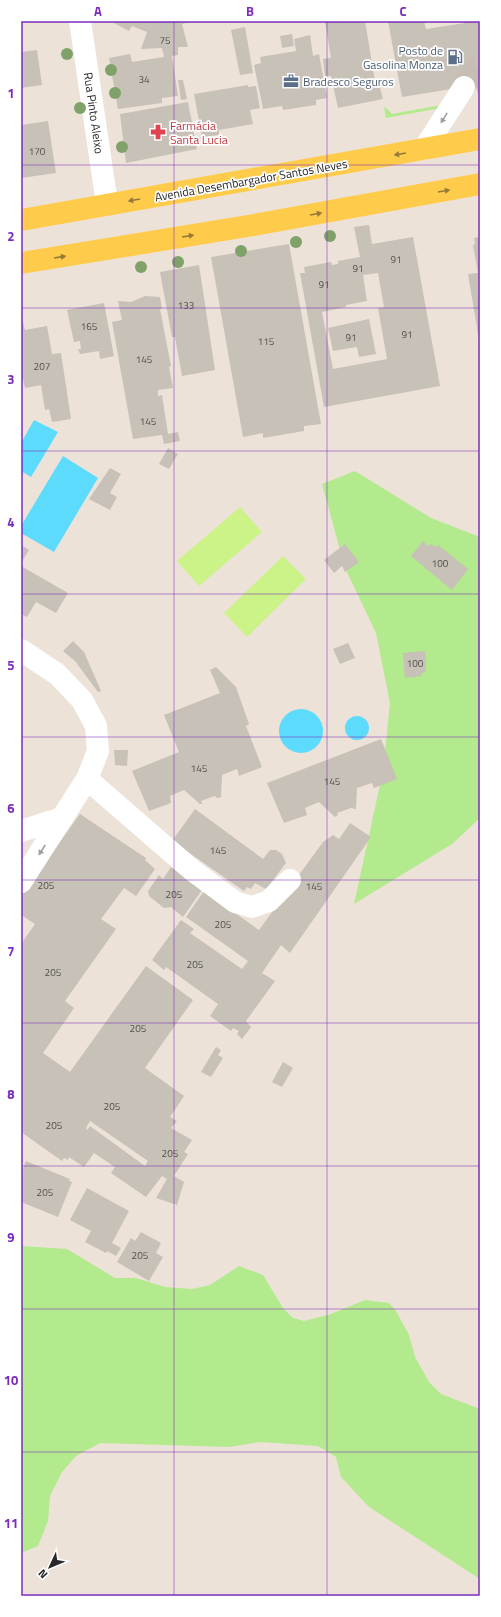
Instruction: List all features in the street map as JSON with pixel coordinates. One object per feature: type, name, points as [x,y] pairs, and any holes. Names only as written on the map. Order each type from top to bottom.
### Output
[{"type":"main road","name":"Avenida Desembargador Santos Neves","points":[[21,220],[480,139]]},
{"type":"main road","points":[[21,263],[254,225],[480,184]]},
{"type":"street","name":"Rua Pinto Aleixo","points":[[80,21],[107,204]]},
{"type":"street","points":[[424,150],[464,87]]},
{"type":"street","points":[[21,650],[57,674],[82,700],[96,726],[98,751],[87,779],[21,882]]},
{"type":"street","points":[[87,779],[192,870],[235,902],[252,907],[268,901],[290,880]]},
{"type":"street","points":[[21,831],[62,818]]},
{"type":"green space","points":[[441,105],[441,108],[386,118],[384,106],[392,114]]},
{"type":"green space","points":[[355,471],[431,518],[480,537],[480,818],[452,844],[354,904],[383,771],[390,703],[376,633],[345,568],[322,484]]},
{"type":"green space","points":[[240,507],[262,532],[199,586],[177,561]]},
{"type":"green space","points":[[283,556],[306,579],[247,637],[224,613]]},
{"type":"green space","points":[[21,1246],[67,1249],[115,1278],[136,1278],[165,1287],[192,1289],[210,1285],[239,1266],[263,1275],[283,1308],[293,1318],[304,1321],[331,1314],[365,1300],[389,1303],[396,1311],[409,1335],[415,1357],[429,1382],[441,1394],[480,1409],[480,1579],[369,1507],[341,1477],[336,1457],[318,1446],[260,1442],[229,1447],[100,1443],[76,1456],[62,1472],[50,1496],[48,1521],[38,1546],[21,1553]]},
{"type":"water","points":[[34,420],[58,432],[31,477],[21,471],[21,443]]},
{"type":"water","points":[[63,456],[98,478],[54,552],[21,533],[21,526]]},
{"type":"water","points":[[301,709],[313,713],[319,719],[323,731],[319,743],[313,749],[301,753],[289,749],[283,743],[279,731],[283,719],[289,713]]},
{"type":"water","points":[[352,716],[362,716],[369,723],[369,733],[362,740],[352,740],[345,733],[345,723]]},
{"type":"building","points":[[110,21],[195,21],[182,24],[188,47],[178,47],[178,55],[172,56],[178,96],[162,98],[162,103],[118,109],[109,58],[130,54],[132,62],[164,57],[162,48],[141,49],[147,32],[132,26],[129,31]]},
{"type":"building","points":[[325,21],[365,21],[375,81],[378,80],[383,99],[338,108],[331,76],[325,76],[323,59],[331,58]]},
{"type":"building","points":[[388,21],[424,21],[426,29],[465,23],[464,21],[480,21],[480,94],[478,94],[476,85],[402,97]]},
{"type":"building","points":[[245,27],[253,73],[240,75],[231,30]]},
{"type":"building","points":[[292,34],[294,46],[282,48],[280,36]]},
{"type":"building","name":"Bradesco Seguros","points":[[310,35],[313,56],[319,54],[327,98],[316,100],[316,105],[283,110],[282,106],[263,109],[254,65],[261,63],[260,57],[296,51],[294,39]]},
{"type":"building","points":[[37,50],[42,85],[21,88],[21,52]]},
{"type":"building","points":[[178,80],[183,80],[187,99],[181,100]]},
{"type":"building","points":[[248,85],[248,87],[256,86],[260,108],[250,110],[253,124],[219,130],[219,135],[202,137],[194,94]]},
{"type":"building","name":"Farmácia Santa Lucia","points":[[188,102],[197,149],[126,163],[120,114]]},
{"type":"building","points":[[48,121],[56,173],[21,178],[21,125]]},
{"type":"building","points":[[369,225],[372,244],[413,237],[440,386],[324,407],[300,273],[305,273],[304,267],[331,262],[332,265],[338,264],[338,261],[360,257],[354,227]],"holes":[[[378,273],[384,307],[378,308],[387,359],[333,369],[322,312],[367,301],[363,275]]]},
{"type":"building","points":[[480,237],[479,340],[468,274],[478,273],[473,245],[475,244],[474,238]]},
{"type":"building","points":[[289,244],[321,424],[304,426],[304,431],[263,438],[263,433],[243,437],[211,257]]},
{"type":"building","points":[[199,265],[215,370],[182,376],[175,337],[172,337],[160,272]]},
{"type":"building","points":[[145,296],[160,297],[162,309],[160,309],[171,366],[169,367],[173,388],[158,390],[158,396],[162,395],[168,434],[178,432],[180,441],[164,444],[162,435],[133,439],[112,322],[122,320],[118,301],[131,302]]},
{"type":"building","points":[[104,303],[114,356],[100,359],[99,351],[80,354],[78,349],[81,349],[80,341],[74,342],[67,310]]},
{"type":"building","points":[[21,318],[25,330],[47,326],[52,354],[61,353],[71,419],[52,422],[49,409],[45,410],[41,385],[25,388],[23,379],[21,379]]},
{"type":"building","points":[[369,319],[376,354],[359,357],[357,347],[333,351],[328,328]]},
{"type":"building","points":[[168,448],[178,454],[169,469],[159,464]]},
{"type":"building","points":[[110,468],[121,474],[110,493],[117,497],[110,510],[89,499]]},
{"type":"building","points":[[423,541],[428,546],[430,544],[436,547],[438,545],[468,569],[452,590],[411,556]]},
{"type":"building","points":[[345,544],[359,562],[345,572],[342,566],[334,573],[324,560]]},
{"type":"building","points":[[21,545],[29,550],[21,563]]},
{"type":"building","points":[[21,566],[68,593],[56,613],[36,602],[27,617],[21,614]]},
{"type":"building","points":[[73,641],[84,652],[101,691],[98,692],[75,661],[63,651]]},
{"type":"building","points":[[348,643],[355,658],[340,664],[333,649]]},
{"type":"building","points":[[425,651],[426,672],[422,673],[422,676],[405,678],[403,653]]},
{"type":"building","points":[[216,667],[236,687],[249,724],[246,726],[262,767],[239,776],[237,769],[222,775],[221,797],[217,798],[215,796],[201,801],[202,804],[200,804],[184,790],[170,796],[171,803],[149,811],[132,771],[179,752],[164,715],[220,693],[210,670]]},
{"type":"building","points":[[381,739],[397,779],[374,788],[372,783],[357,788],[356,809],[351,808],[337,813],[338,815],[335,817],[319,802],[305,808],[307,815],[284,823],[267,783]]},
{"type":"building","points":[[114,750],[128,750],[127,766],[115,765]]},
{"type":"building","points":[[195,809],[263,859],[270,850],[276,850],[282,854],[286,863],[266,889],[255,883],[251,889],[247,887],[244,891],[172,841]]},
{"type":"building","points":[[80,814],[146,858],[145,860],[155,869],[136,896],[124,888],[101,919],[116,929],[65,1001],[74,1008],[43,1053],[70,1072],[146,966],[193,1000],[145,1068],[184,1096],[170,1117],[177,1121],[171,1128],[192,1140],[184,1152],[188,1154],[174,1176],[184,1182],[177,1205],[156,1198],[167,1179],[162,1176],[146,1197],[111,1173],[115,1167],[94,1153],[84,1167],[69,1157],[68,1160],[64,1158],[62,1161],[21,1132],[21,944],[35,924],[21,915],[21,896]],"holes":[[[90,1121],[148,1161],[145,1166],[90,1126],[87,1130],[86,1128]]]},
{"type":"building","points":[[350,823],[371,837],[290,953],[281,945],[262,973],[275,981],[246,1021],[251,1027],[242,1039],[237,1034],[239,1031],[233,1028],[231,1031],[210,1016],[218,1004],[166,967],[164,970],[152,960],[181,920],[194,929],[190,933],[242,969],[248,961],[186,917],[204,891],[259,930],[323,842],[333,835],[339,839]]},
{"type":"building","points":[[171,867],[202,890],[183,917],[171,907],[164,908],[149,896],[148,891],[159,875],[163,879]]},
{"type":"building","points":[[216,1047],[221,1050],[218,1055],[223,1058],[211,1077],[201,1072]]},
{"type":"building","points":[[283,1062],[293,1068],[282,1087],[272,1082]]},
{"type":"building","points":[[26,1161],[70,1179],[69,1181],[72,1182],[58,1217],[21,1202],[21,1173]]},
{"type":"building","points":[[87,1188],[129,1211],[112,1243],[121,1248],[116,1256],[107,1251],[106,1253],[85,1242],[91,1231],[70,1220]]},
{"type":"building","points":[[141,1232],[161,1243],[156,1253],[163,1257],[149,1281],[117,1262],[131,1238],[135,1241]]},
{"type":"tunnel","points":[[464,87],[475,68],[480,68]]},
{"type":"place","name":"Posto de Gasolina Monza","points":[[455,57]]},
{"type":"place","name":"Bradesco Seguros","points":[[291,81]]},
{"type":"place","name":"Farmácia Santa Lucia","points":[[158,132]]}]
